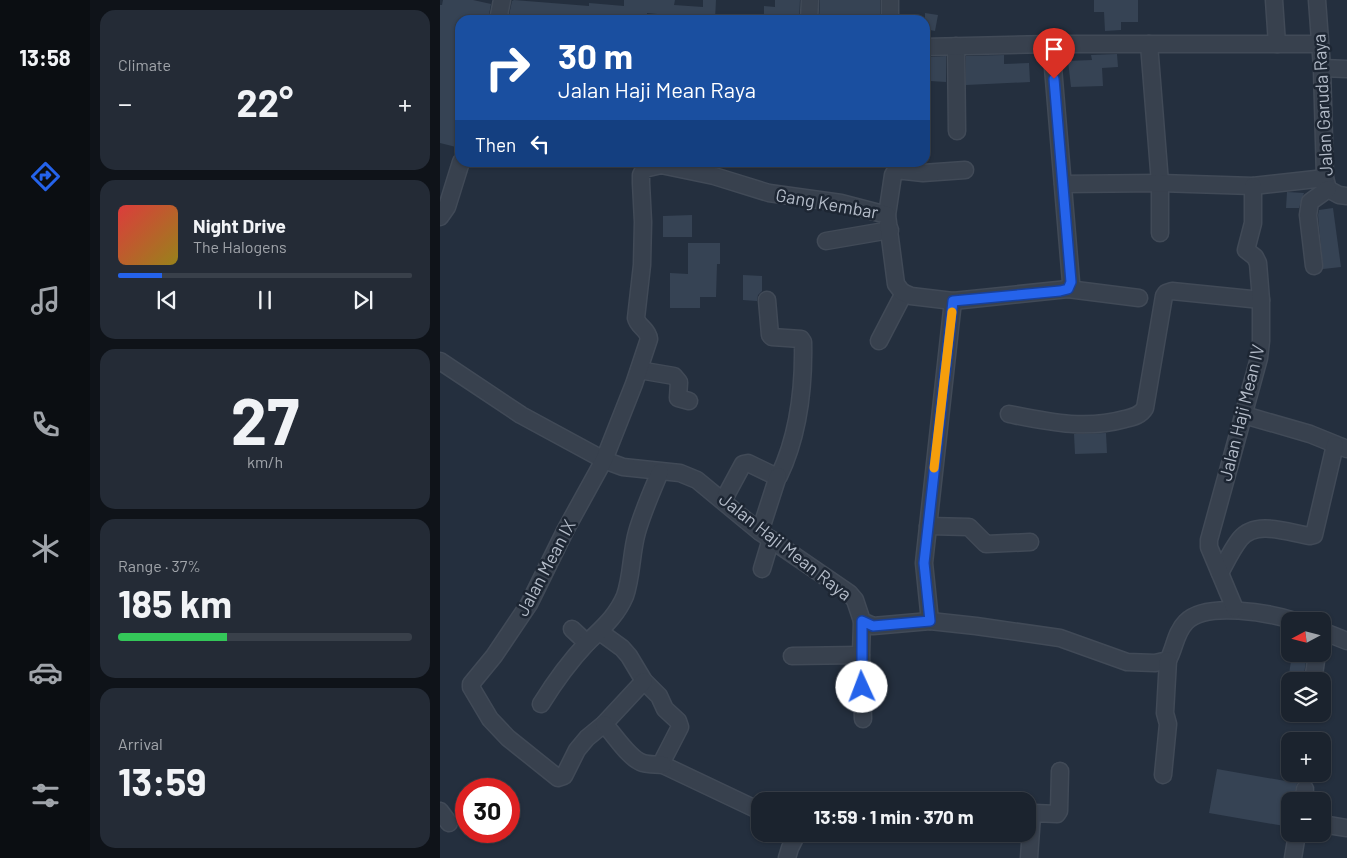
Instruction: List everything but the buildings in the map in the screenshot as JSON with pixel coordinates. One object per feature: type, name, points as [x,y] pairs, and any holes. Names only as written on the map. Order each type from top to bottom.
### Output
[{"type":"street","points":[[499,15],[502,0]]},
{"type":"street","points":[[809,15],[810,0]]},
{"type":"street","points":[[890,0],[890,15]]},
{"type":"street","points":[[1274,0],[1277,44]]},
{"type":"street","name":"Jalan Garuda Raya","points":[[1317,0],[1327,184],[1339,195],[1347,196]]},
{"type":"street","points":[[930,47],[1051,44],[1320,44]]},
{"type":"street","points":[[1051,44],[1071,282],[1068,289]]},
{"type":"street","points":[[1149,44],[1160,183],[1160,233]]},
{"type":"street","points":[[956,46],[957,131]]},
{"type":"street","points":[[1322,68],[1347,69]]},
{"type":"street","points":[[440,217],[447,207],[459,167]]},
{"type":"street","name":"Gang Kembar","points":[[644,169],[651,167]]},
{"type":"street","name":"Gang Kembar","points":[[694,167],[716,169],[769,193],[841,203],[888,223],[896,284],[904,293]]},
{"type":"street","name":"Jalan Mean IX","points":[[604,724],[587,738],[564,776],[558,778],[508,738],[490,718],[471,687],[472,681],[494,656],[529,604],[566,529],[607,454],[639,370],[649,340],[647,332],[639,325],[636,318],[642,265],[641,175],[644,169]]},
{"type":"street","points":[[826,241],[888,223],[894,173],[896,170],[923,173],[965,170]]},
{"type":"street","points":[[1063,184],[1160,183],[1254,186],[1327,184]]},
{"type":"street","points":[[1314,266],[1308,215],[1310,202],[1327,184]]},
{"type":"street","name":"Jalan Haji Mean IV","points":[[1236,609],[1209,547],[1208,540],[1259,358],[1261,300],[1257,259],[1246,250],[1253,223],[1254,186]]},
{"type":"street","points":[[879,341],[904,293],[911,296],[953,301],[1068,289],[1139,298]]},
{"type":"street","points":[[1010,414],[1064,425],[1086,425],[1112,423],[1142,413],[1146,408],[1156,337],[1166,293],[1172,291],[1261,300]]},
{"type":"street","points":[[762,568],[766,536],[778,476],[789,454],[796,428],[803,342],[801,338],[772,337],[770,334],[767,300]]},
{"type":"street","points":[[930,621],[924,563],[953,301]]},
{"type":"street","name":"Jalan Haji Mean Raya","points":[[440,362],[521,415],[607,454],[622,467],[680,474],[697,480],[766,536],[849,593],[855,600],[862,621],[873,626],[930,621],[976,626],[1060,638],[1127,662],[1155,663],[1168,660]]},
{"type":"street","points":[[639,370],[674,376],[679,382],[678,398],[689,401]]},
{"type":"street","points":[[1220,573],[1240,538],[1248,533],[1270,528],[1310,536],[1314,535],[1341,447],[1310,434],[1244,414]]},
{"type":"street","points":[[723,501],[743,464],[748,463],[778,476]]},
{"type":"street","points":[[541,704],[560,676],[616,612],[625,595],[636,533],[660,472]]},
{"type":"street","points":[[928,526],[969,527],[986,544],[1030,542]]},
{"type":"street","points":[[1163,775],[1168,724],[1165,713],[1168,660],[1172,653],[1175,639],[1184,624],[1191,617],[1236,609],[1281,617]]},
{"type":"street","points":[[862,621],[863,719]]},
{"type":"street","points":[[572,629],[587,643]]},
{"type":"street","points":[[600,632],[622,648],[644,681],[659,696],[666,709],[678,721],[680,727],[664,758],[663,765]]},
{"type":"street","points":[[1331,634],[1347,640]]},
{"type":"street","points":[[792,656],[861,655]]},
{"type":"street","points":[[644,681],[604,724],[632,757],[643,763],[663,765],[751,806]]},
{"type":"street","points":[[1029,858],[1032,815],[1034,813],[1056,814],[1059,811],[1060,771]]},
{"type":"street","points":[[1331,825],[1347,828]]},
{"type":"street","points":[[787,858],[793,842]]},
{"type":"street","points":[[1293,858],[1296,842]]},
{"type":"slow traffic","points":[[934,468],[952,312]]},
{"type":"route","points":[[862,687],[862,621],[873,626],[930,621],[924,563],[953,301],[1060,291],[1068,289],[1071,282],[1054,79]]}]
